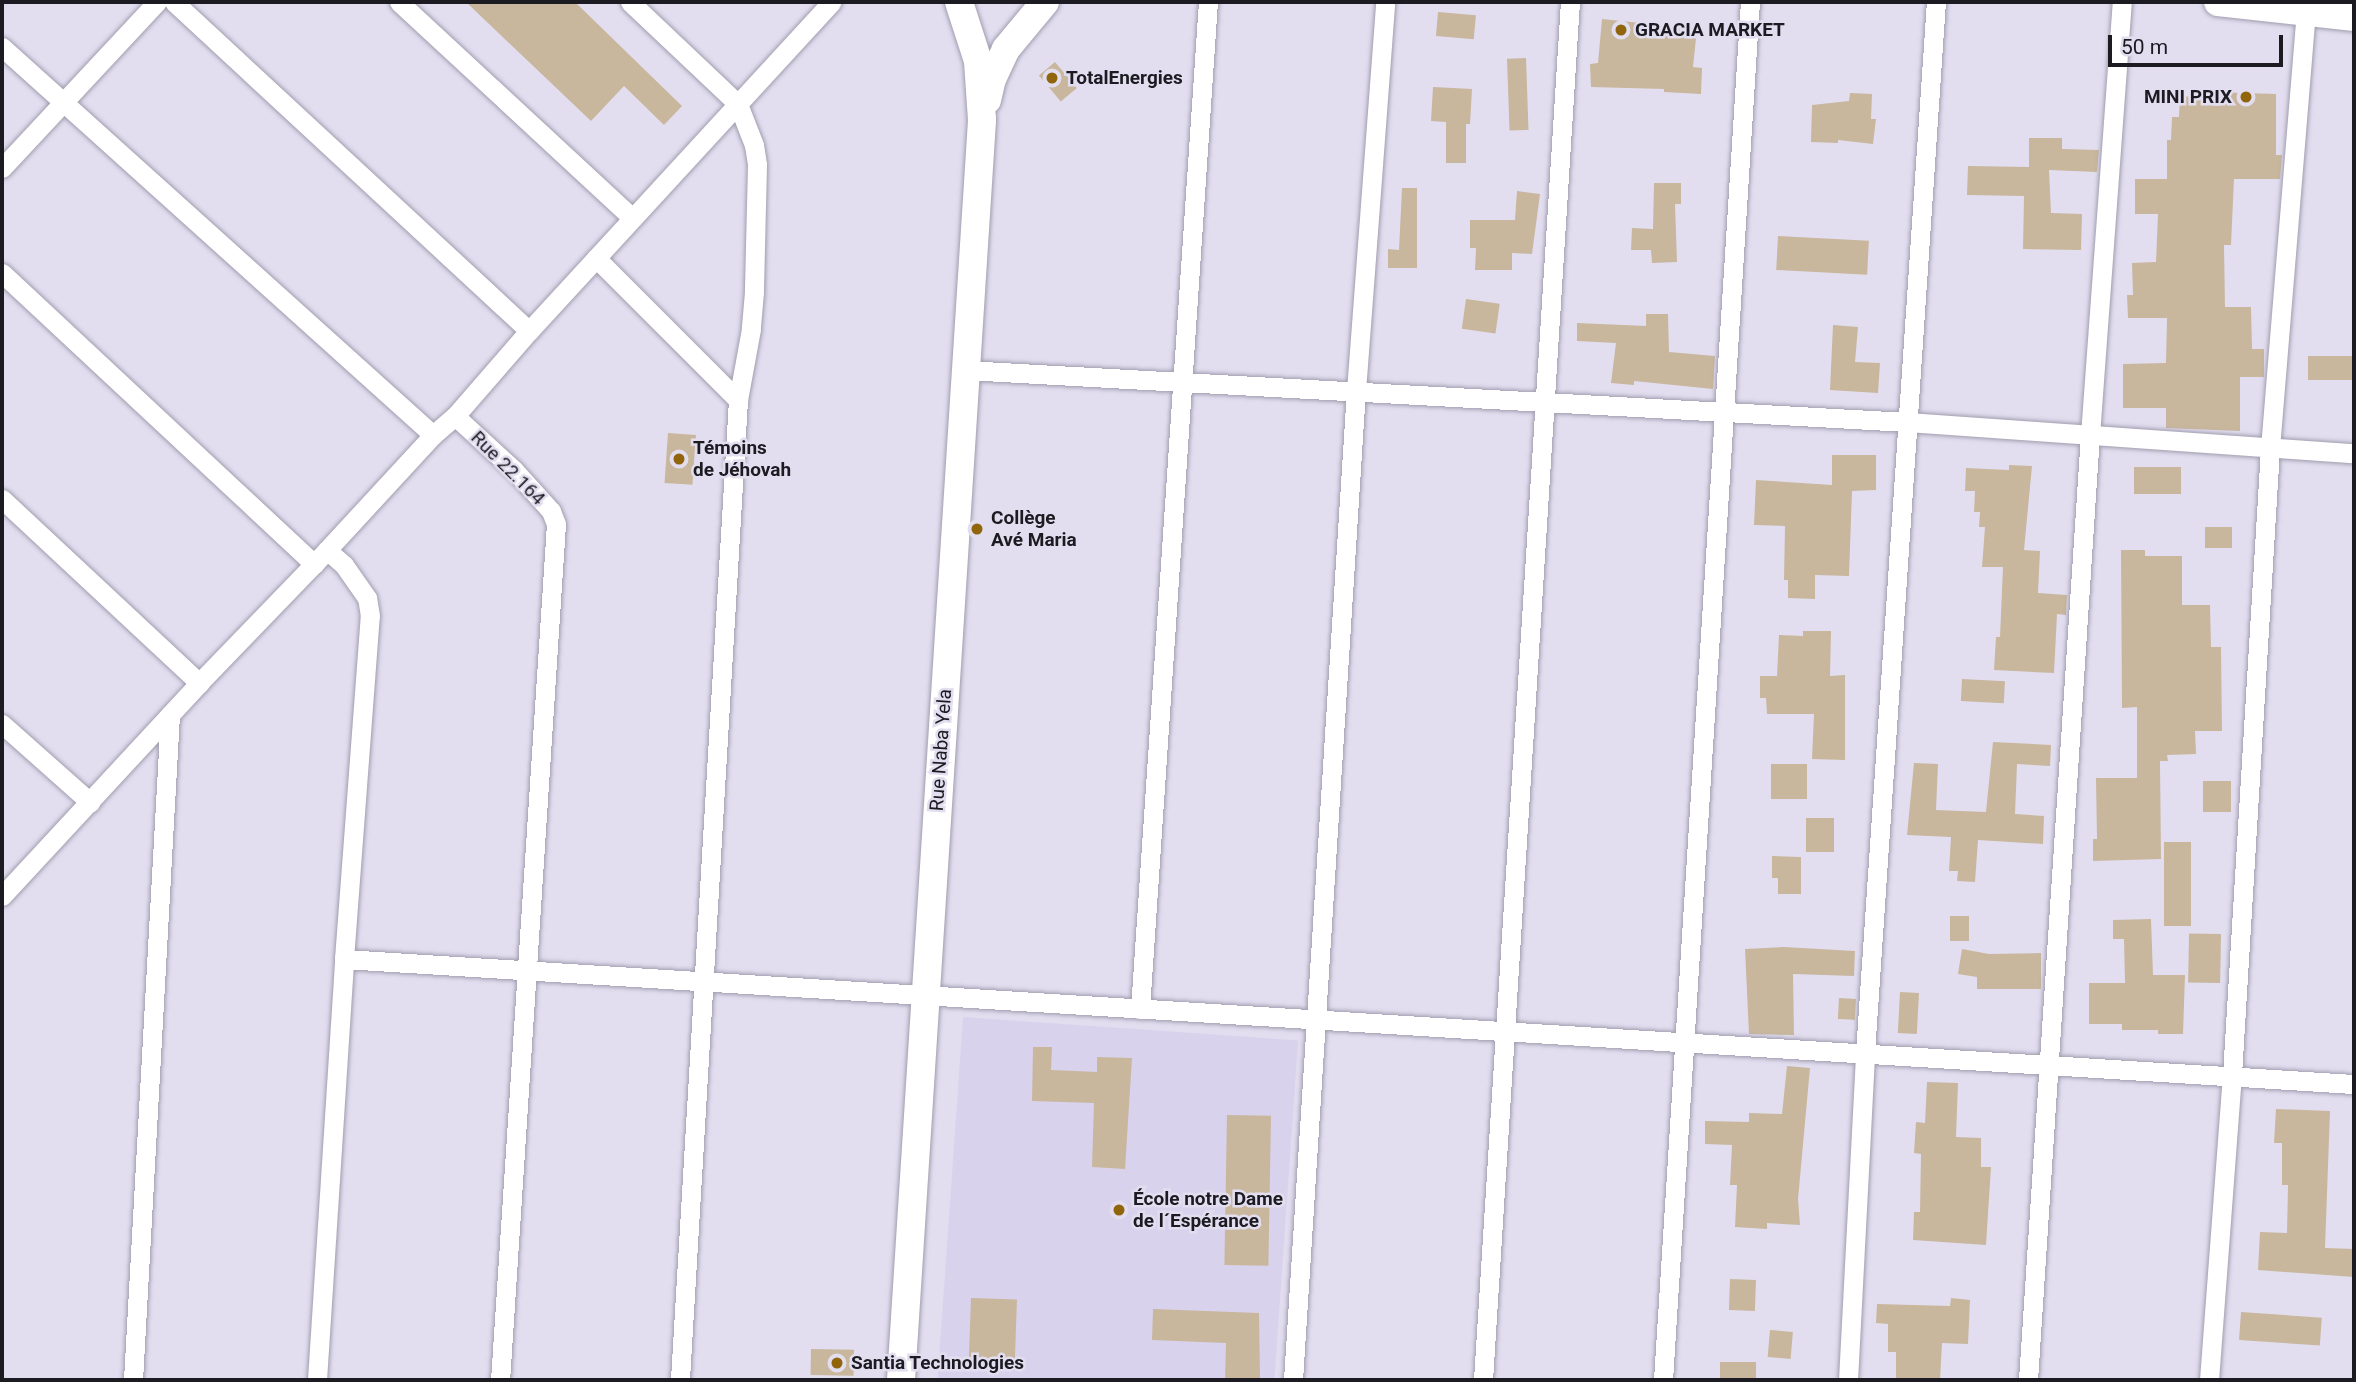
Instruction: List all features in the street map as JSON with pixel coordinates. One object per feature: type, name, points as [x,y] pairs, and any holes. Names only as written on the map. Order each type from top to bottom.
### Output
[{"type":"street","points":[[2,168],[157,2]]},
{"type":"street","points":[[174,2],[529,331]]},
{"type":"street","points":[[399,2],[632,218]]},
{"type":"street","points":[[630,2],[738,104],[754,145],[757,165],[751,329],[738,400],[680,1380]]},
{"type":"street","points":[[2,896],[198,683],[321,557],[433,435],[455,416],[529,331],[832,2]]},
{"type":"street","points":[[959,2],[978,61],[982,120]]},
{"type":"street","points":[[982,120],[992,79],[1006,49],[1022,26],[1045,2]]},
{"type":"street","points":[[1140,1009],[1208,2]]},
{"type":"street","points":[[1293,1380],[1356,391],[1385,2]]},
{"type":"street","points":[[1483,1380],[1570,2]]},
{"type":"street","points":[[1663,1380],[1750,2]]},
{"type":"street","points":[[1847,1380],[1906,422],[1936,2]]},
{"type":"street","points":[[2028,1380],[2090,435],[2122,2]]},
{"type":"street","points":[[2218,2],[2305,7],[2354,17]]},
{"type":"street","points":[[2209,1380],[2232,1075],[2270,448],[2305,7]]},
{"type":"street","points":[[2,47],[433,435]]},
{"type":"street","name":"Rue Naba Yela","points":[[901,1380],[982,120]]},
{"type":"street","points":[[596,258],[738,400]]},
{"type":"street","points":[[2,273],[321,557],[344,565],[367,598],[370,616],[344,959],[317,1380]]},
{"type":"street","points":[[965,370],[1906,422],[2354,453]]},
{"type":"street","name":"Rue 22.164","points":[[455,416],[530,487],[551,511],[556,524],[526,970]]},
{"type":"street","points":[[2,499],[198,683]]},
{"type":"street","points":[[133,1380],[170,715]]},
{"type":"street","points":[[2,724],[90,802]]},
{"type":"street","points":[[344,959],[2354,1084]]},
{"type":"street","points":[[500,1380],[526,970]]},
{"type":"shaded area","name":"École notre Dame de l´Espérance","points":[[963,1017],[1298,1040],[1274,1380],[938,1380]]},
{"type":"building","points":[[466,2],[575,2],[682,106],[664,125],[624,86],[591,121]]},
{"type":"building","points":[[1438,12],[1476,15],[1474,39],[1436,36]]},
{"type":"building","points":[[1602,19],[1697,29],[1693,67],[1702,68],[1701,94],[1664,92],[1664,89],[1591,87],[1590,64],[1598,63]]},
{"type":"building","points":[[1526,58],[1529,130],[1510,131],[1507,59]]},
{"type":"building","points":[[1055,62],[1077,88],[1061,102],[1039,75]]},
{"type":"building","points":[[1433,87],[1472,89],[1470,124],[1466,124],[1466,163],[1446,163],[1446,122],[1431,121]]},
{"type":"building","points":[[2213,92],[2276,94],[2276,155],[2282,155],[2280,179],[2234,179],[2231,245],[2224,245],[2225,307],[2251,307],[2252,349],[2264,349],[2264,377],[2240,377],[2240,431],[2166,428],[2166,408],[2123,408],[2123,364],[2166,363],[2167,318],[2128,318],[2127,295],[2133,295],[2132,263],[2156,262],[2158,214],[2135,214],[2135,179],[2167,179],[2167,140],[2171,140],[2172,117],[2179,117],[2180,96],[2213,98]]},
{"type":"building","points":[[1850,93],[1872,94],[1871,119],[1876,119],[1873,144],[1838,140],[1838,143],[1811,142],[1812,105],[1849,101]]},
{"type":"building","points":[[2029,138],[2062,138],[2062,149],[2099,150],[2097,172],[2049,170],[2051,213],[2082,214],[2081,250],[2023,249],[2024,196],[1967,195],[1968,166],[2029,167]]},
{"type":"building","points":[[1654,183],[1681,183],[1681,204],[1675,204],[1677,262],[1652,263],[1651,250],[1631,250],[1632,228],[1653,229]]},
{"type":"building","points":[[1402,188],[1417,188],[1417,268],[1388,268],[1388,249],[1399,250]]},
{"type":"building","points":[[1517,191],[1540,194],[1532,254],[1512,253],[1512,270],[1475,270],[1476,248],[1470,248],[1470,220],[1515,220]]},
{"type":"building","points":[[1778,236],[1869,241],[1867,275],[1776,270]]},
{"type":"building","points":[[1466,299],[1500,304],[1495,333],[1462,329]]},
{"type":"building","points":[[1646,314],[1668,314],[1669,352],[1715,356],[1713,389],[1634,381],[1634,385],[1611,383],[1616,343],[1577,341],[1577,323],[1646,326]]},
{"type":"building","points":[[1833,325],[1858,327],[1855,362],[1880,363],[1878,393],[1830,390]]},
{"type":"building","points":[[2308,356],[2354,356],[2354,380],[2308,380]]},
{"type":"building","name":"Témoins de Jéhovah","points":[[668,433],[696,435],[692,485],[665,483]]},
{"type":"building","points":[[1832,455],[1876,455],[1876,490],[1852,491],[1849,576],[1815,575],[1815,599],[1788,598],[1788,580],[1784,580],[1785,526],[1754,525],[1756,480],[1832,485]]},
{"type":"building","points":[[2009,465],[2032,466],[2024,550],[2040,551],[2038,593],[2067,595],[2066,615],[2057,614],[2054,673],[1994,670],[1996,637],[2000,637],[2003,567],[1982,567],[1985,527],[1979,527],[1980,512],[1974,512],[1975,491],[1965,491],[1966,468],[2009,470]]},
{"type":"building","points":[[2134,467],[2181,467],[2181,494],[2134,494]]},
{"type":"building","points":[[2205,527],[2232,527],[2232,548],[2205,548]]},
{"type":"building","points":[[2121,550],[2145,550],[2145,556],[2182,556],[2182,605],[2210,605],[2211,647],[2221,647],[2222,731],[2195,731],[2196,754],[2167,755],[2168,761],[2160,761],[2161,859],[2093,861],[2093,839],[2097,839],[2096,778],[2137,778],[2137,707],[2122,708]]},
{"type":"building","points":[[1803,631],[1831,631],[1830,676],[1845,675],[1845,760],[1812,759],[1814,714],[1767,714],[1766,698],[1760,698],[1760,676],[1777,676],[1779,635],[1803,636]]},
{"type":"building","points":[[1962,679],[2005,681],[2004,703],[1961,701]]},
{"type":"building","points":[[1993,742],[2051,745],[2050,766],[2017,764],[2015,814],[2044,816],[2043,844],[1978,840],[1975,882],[1957,881],[1958,871],[1949,871],[1951,837],[1907,835],[1914,763],[1938,764],[1936,810],[1986,812]]},
{"type":"building","points":[[1771,764],[1807,764],[1807,799],[1771,799]]},
{"type":"building","points":[[2203,781],[2231,781],[2231,812],[2203,812]]},
{"type":"building","points":[[1806,818],[1834,818],[1834,852],[1806,852]]},
{"type":"building","points":[[2164,842],[2191,842],[2191,926],[2164,926]]},
{"type":"building","points":[[1772,856],[1801,857],[1801,894],[1778,894],[1778,878],[1772,878]]},
{"type":"building","points":[[1950,916],[1969,916],[1969,941],[1950,941]]},
{"type":"building","points":[[2151,919],[2153,975],[2185,975],[2183,1034],[2158,1034],[2158,1030],[2122,1030],[2122,1024],[2089,1024],[2089,983],[2125,983],[2124,939],[2113,939],[2113,920]]},
{"type":"building","points":[[2189,933],[2221,934],[2220,983],[2188,982]]},
{"type":"building","points":[[1784,947],[1855,951],[1854,976],[1793,974],[1794,1035],[1749,1034],[1745,949]]},
{"type":"building","points":[[1962,949],[1989,954],[2041,953],[2041,989],[1977,989],[1977,977],[1958,974]]},
{"type":"building","points":[[1900,992],[1919,993],[1917,1034],[1898,1033]]},
{"type":"building","points":[[1839,998],[1856,999],[1855,1020],[1838,1019]]},
{"type":"building","points":[[1033,1047],[1052,1047],[1051,1070],[1097,1072],[1097,1057],[1132,1058],[1125,1169],[1092,1167],[1094,1103],[1032,1101]]},
{"type":"building","points":[[1787,1066],[1810,1068],[1798,1199],[1800,1225],[1767,1223],[1767,1229],[1735,1227],[1737,1185],[1730,1185],[1732,1145],[1705,1144],[1705,1121],[1749,1122],[1749,1113],[1782,1114]]},
{"type":"building","points":[[1927,1082],[1958,1083],[1956,1137],[1981,1138],[1981,1167],[1991,1167],[1986,1245],[1913,1240],[1914,1212],[1920,1212],[1921,1154],[1914,1153],[1916,1122],[1925,1123]]},
{"type":"building","points":[[2276,1109],[2330,1111],[2325,1248],[2354,1249],[2354,1277],[2258,1270],[2260,1232],[2287,1233],[2288,1185],[2282,1185],[2282,1143],[2274,1143]]},
{"type":"building","points":[[1227,1115],[1271,1116],[1268,1266],[1224,1265]]},
{"type":"building","points":[[1730,1279],[1756,1280],[1755,1311],[1729,1310]]},
{"type":"building","points":[[971,1298],[1017,1300],[1014,1371],[969,1369]]},
{"type":"building","points":[[1951,1298],[1970,1300],[1968,1344],[1942,1343],[1940,1380],[1896,1380],[1896,1352],[1888,1352],[1888,1324],[1876,1323],[1877,1304],[1950,1306]]},
{"type":"building","points":[[1153,1309],[1259,1313],[1260,1380],[1225,1380],[1226,1343],[1152,1340]]},
{"type":"building","points":[[2241,1312],[2322,1318],[2320,1346],[2239,1340]]},
{"type":"building","points":[[1770,1330],[1793,1332],[1791,1359],[1768,1357]]},
{"type":"building","points":[[811,1349],[854,1350],[854,1376],[811,1375]]},
{"type":"building","points":[[1720,1362],[1756,1362],[1756,1380],[1720,1380]]},
{"type":"place","name":"GRACIA MARKET","points":[[1621,30]]},
{"type":"place","name":"TotalEnergies","points":[[1052,78]]},
{"type":"place","name":"MINI PRIX","points":[[2246,97]]},
{"type":"place","name":"Témoins de Jéhovah","points":[[679,459]]},
{"type":"place","name":"Collège Avé Maria","points":[[977,529]]},
{"type":"place","name":"École notre Dame de l´Espérance","points":[[1119,1210]]},
{"type":"place","name":"Santia Technologies","points":[[837,1363]]}]
